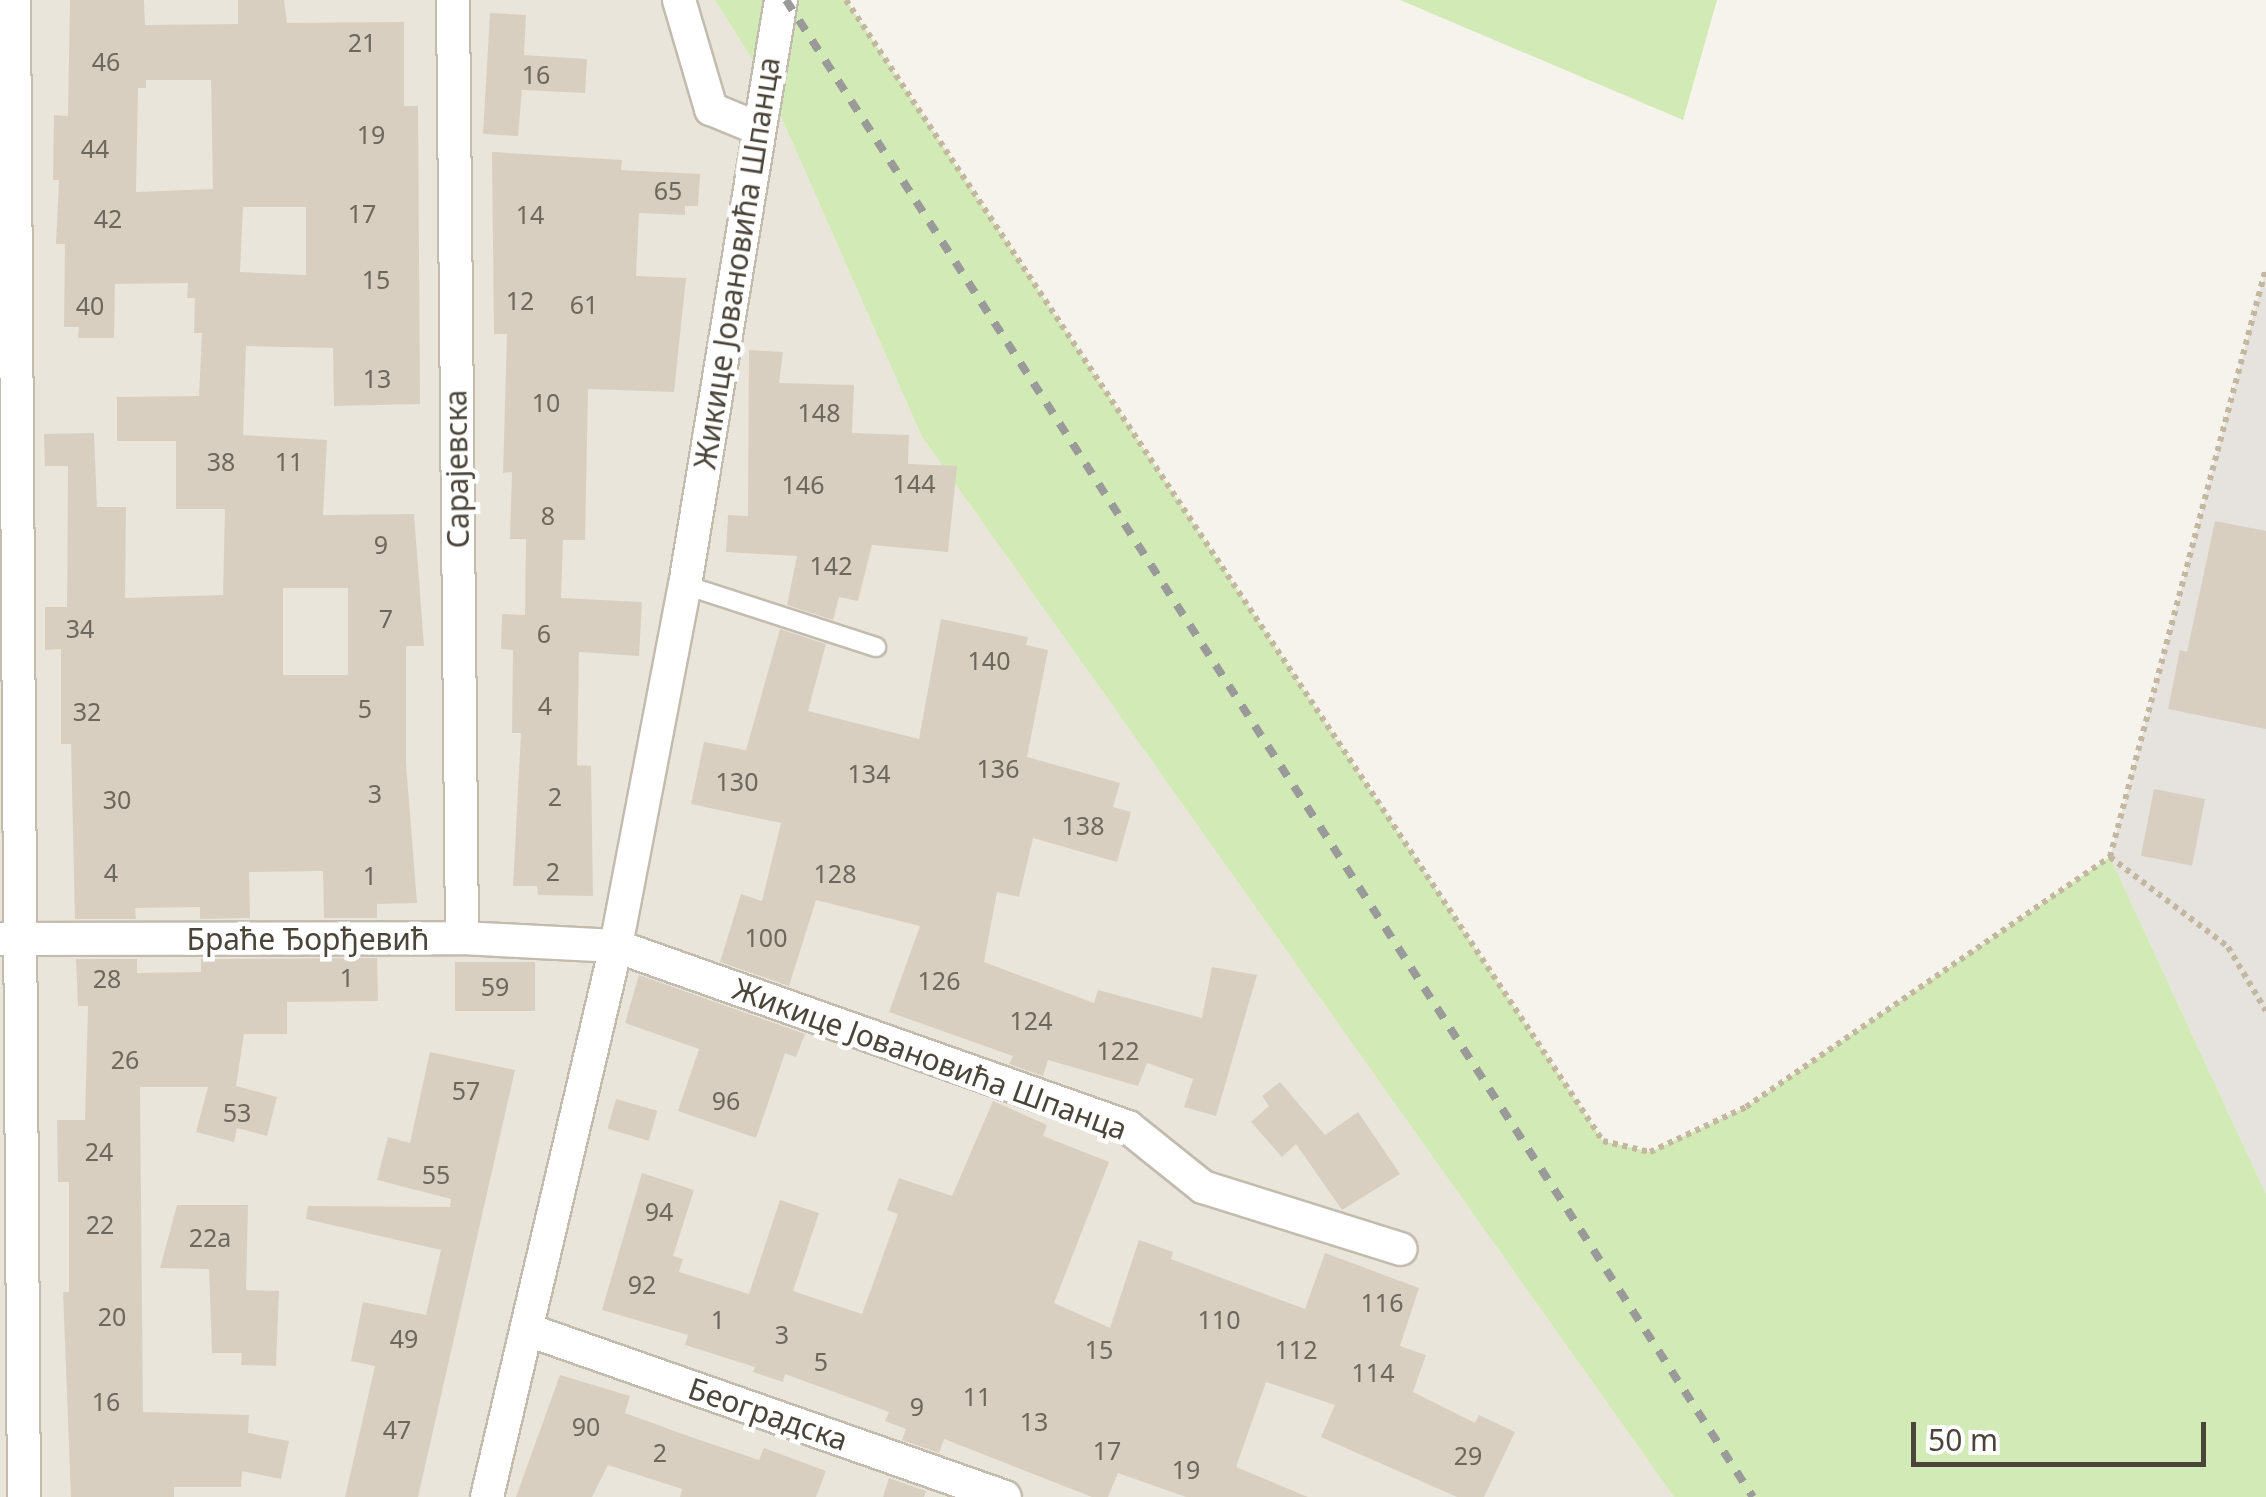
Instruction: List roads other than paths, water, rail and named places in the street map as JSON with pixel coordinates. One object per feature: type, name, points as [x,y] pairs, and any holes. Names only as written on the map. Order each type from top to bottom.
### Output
[{"type":"street","points":[[14,0],[11,940],[24,1497]]},
{"type":"street","name":"Сарајевска","points":[[452,0],[462,938]]},
{"type":"street","points":[[678,0],[710,109],[758,128]]},
{"type":"street","name":"Жикице Јовановића Шпанца","points":[[486,1497],[531,1330],[616,946],[685,585],[781,0]]},
{"type":"street","name":"Браће Ђорђевић","points":[[11,940],[462,938],[616,946]]},
{"type":"street","name":"Жикице Јовановића Шпанца","points":[[616,946],[1128,1127],[1203,1187],[1401,1249]]},
{"type":"street","name":"Београдска","points":[[531,1330],[1005,1497]]},
{"type":"lane","points":[[685,585],[876,648]]},
{"type":"railway","points":[[786,0],[1753,1497]]}]
